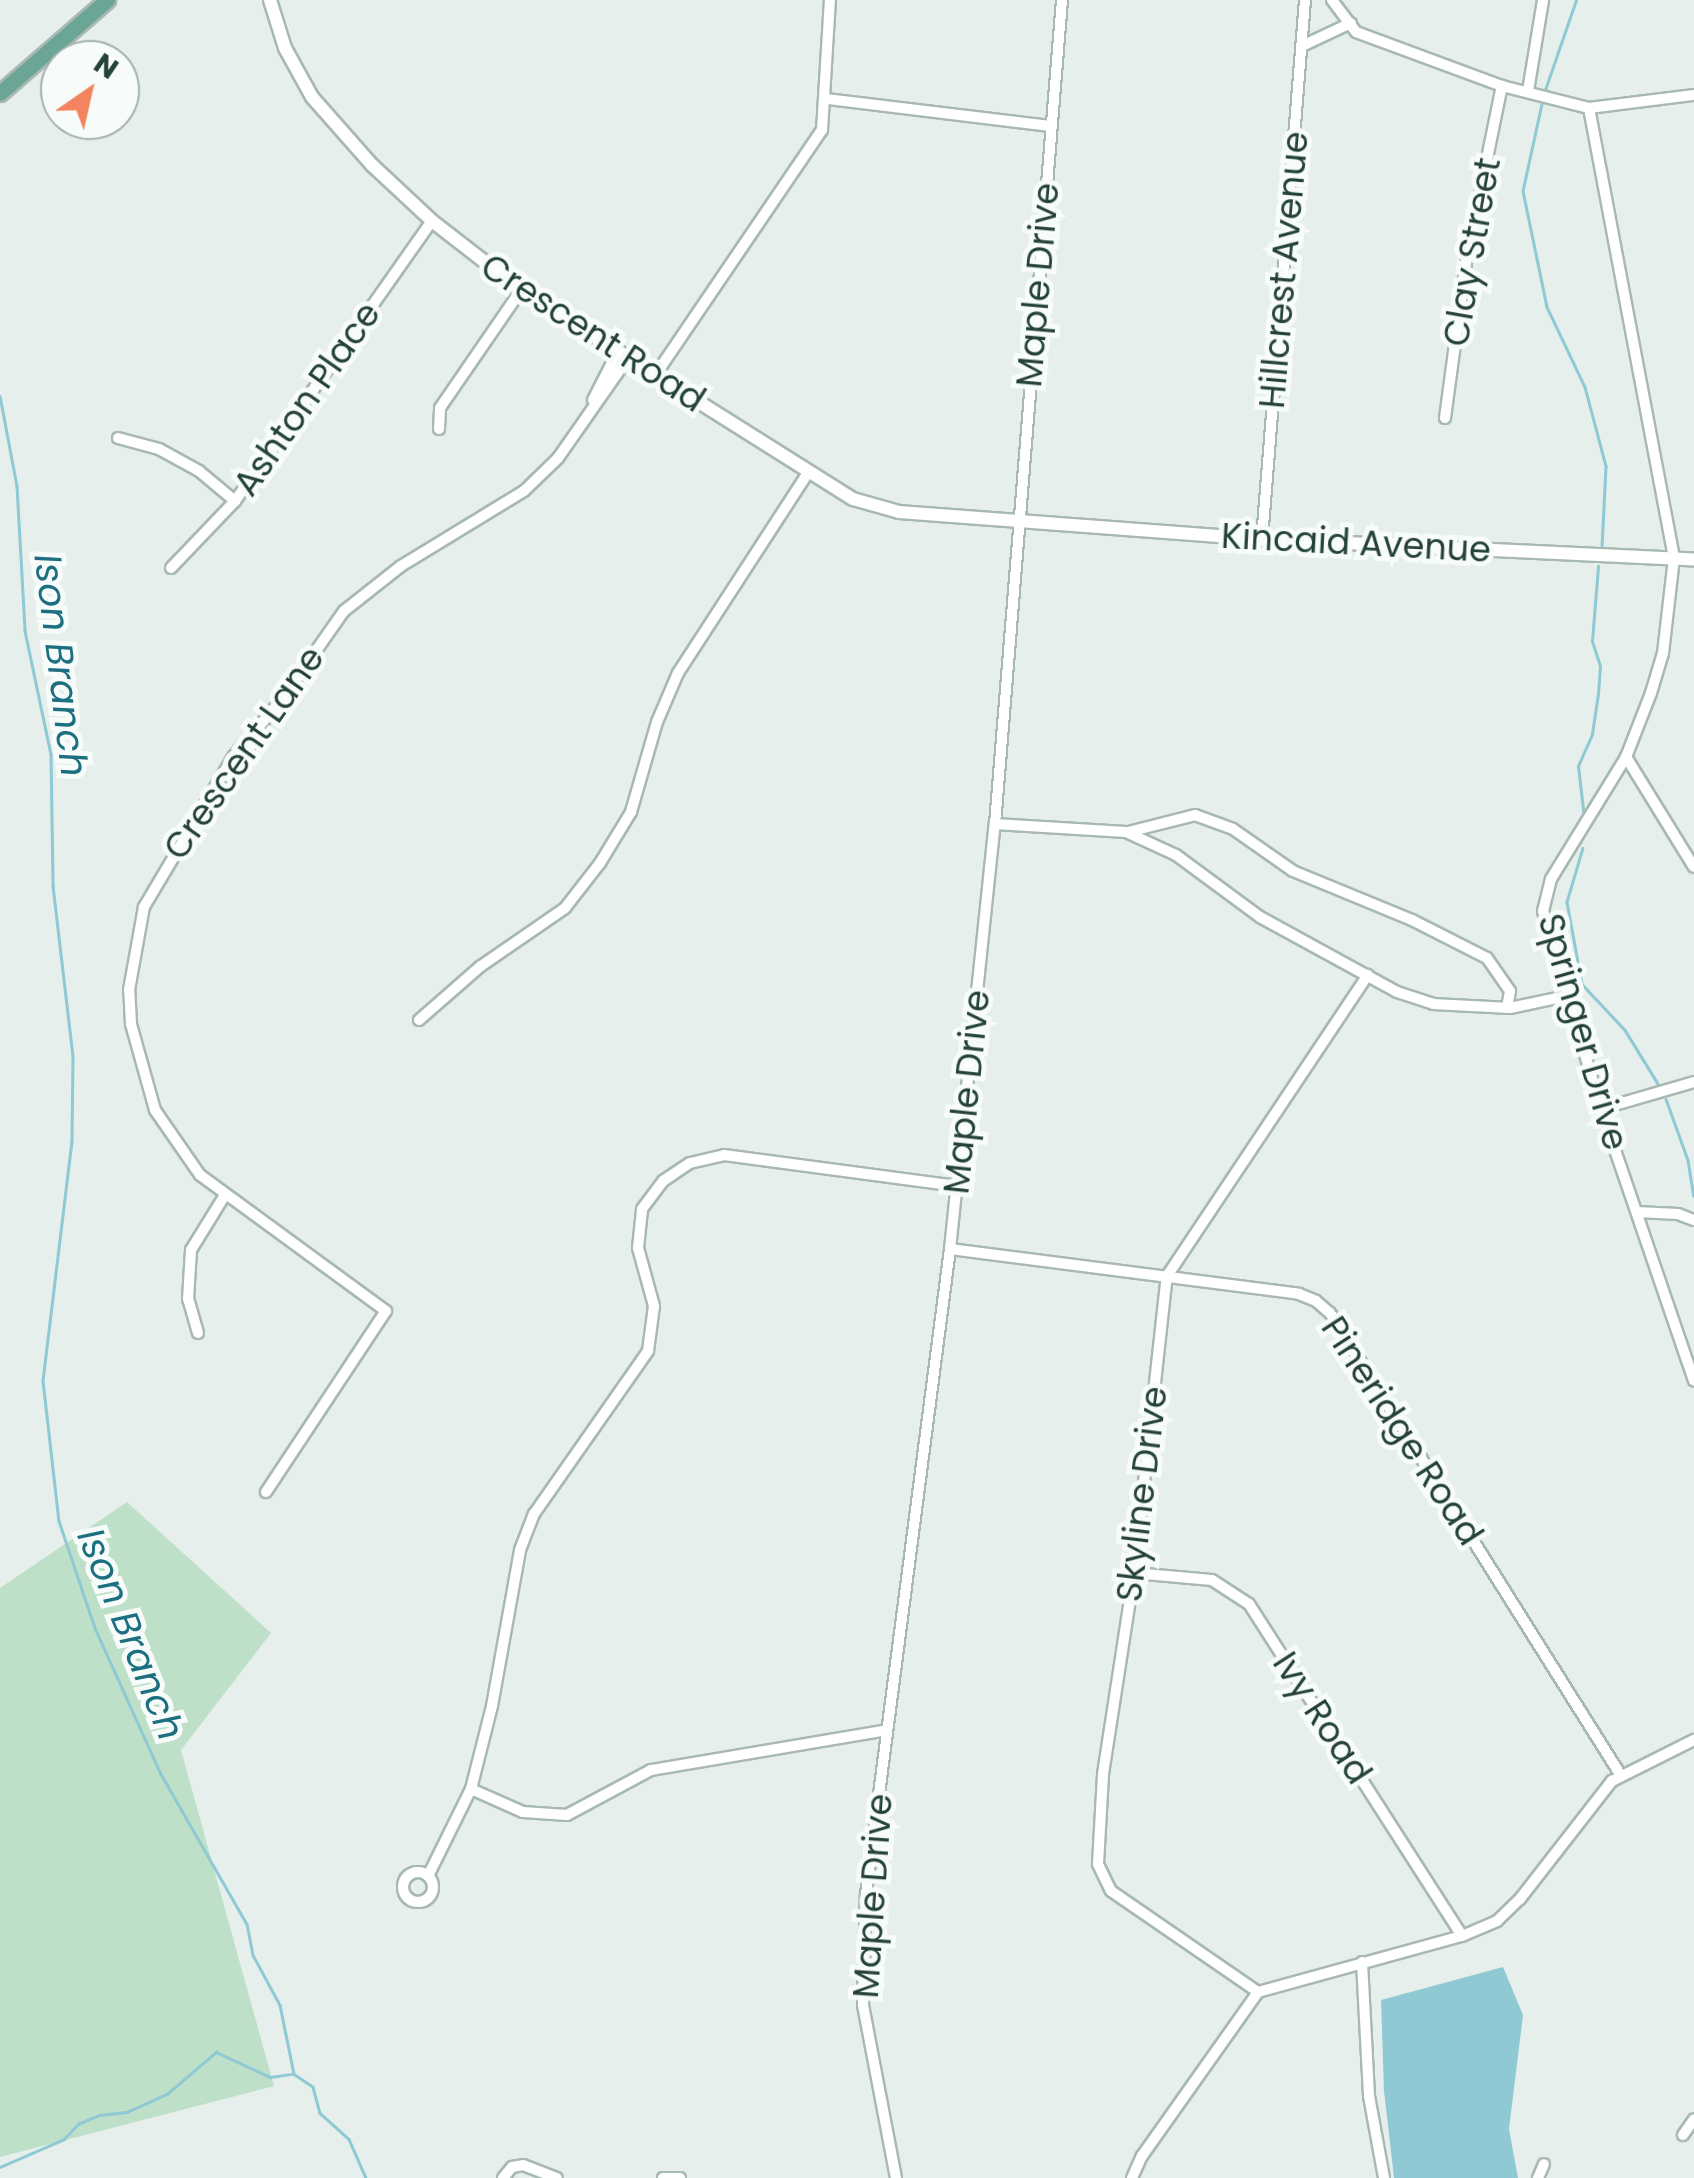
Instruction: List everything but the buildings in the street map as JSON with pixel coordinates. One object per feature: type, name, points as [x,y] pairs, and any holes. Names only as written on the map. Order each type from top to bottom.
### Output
[{"type":"main road","points":[[0,94],[107,0]]},
{"type":"street","name":"Crescent Road","points":[[270,0],[286,48],[312,97],[372,165],[432,221],[521,290],[807,474],[853,499],[899,512],[1018,521]]},
{"type":"street","points":[[656,374],[822,130],[830,0]]},
{"type":"street","name":"Maple Drive","points":[[896,2178],[863,2006],[866,1894],[950,1249],[995,824],[1062,0]]},
{"type":"street","name":"Hillcrest Avenue","points":[[1262,540],[1305,0]]},
{"type":"street","points":[[1332,0],[1356,32],[1502,86],[1589,108],[1694,95]]},
{"type":"street","points":[[1528,92],[1543,0]]},
{"type":"street","points":[[1302,46],[1351,23]]},
{"type":"street","name":"Clay Street","points":[[1445,418],[1467,256],[1502,86]]},
{"type":"street","points":[[826,99],[1051,126]]},
{"type":"street","name":"Springer Drive","points":[[1589,108],[1674,558],[1663,654],[1626,757],[1559,864],[1546,895],[1545,928],[1600,1109],[1694,1381]]},
{"type":"street","name":"Ashton Place","points":[[170,568],[235,502],[432,221]]},
{"type":"street","points":[[439,429],[440,408],[521,290]]},
{"type":"street","name":"Crescent Lane","points":[[266,1492],[386,1311],[200,1175],[154,1110],[131,1024],[129,990],[135,939],[144,908],[233,757],[253,736],[344,611],[401,566],[524,491],[558,458],[590,411],[598,384],[623,354]]},
{"type":"street","points":[[118,438],[159,449],[199,471],[235,502]]},
{"type":"street","points":[[420,1020],[481,966],[565,908],[600,863],[630,812],[657,722],[678,673],[807,474]]},
{"type":"street","name":"Kincaid Avenue","points":[[1018,521],[1262,540],[1694,559]]},
{"type":"street","points":[[1626,757],[1694,867]]},
{"type":"street","points":[[995,824],[1126,832],[1195,815],[1233,829],[1293,871],[1412,920],[1486,958],[1510,991],[1507,1008]]},
{"type":"street","points":[[1126,832],[1176,854],[1260,917],[1397,992],[1433,1004],[1507,1008],[1566,996]]},
{"type":"street","name":"Skyline Drive","points":[[1258,1992],[1111,1891],[1098,1864],[1104,1774],[1134,1573],[1167,1276],[1368,976]]},
{"type":"street","points":[[1600,1109],[1694,1082]]},
{"type":"street","points":[[428,1876],[471,1789],[526,1532],[539,1506],[648,1352],[654,1306],[638,1248],[642,1209],[662,1181],[690,1163],[724,1155],[957,1186]]},
{"type":"street","points":[[198,1334],[188,1299],[191,1250],[226,1195]]},
{"type":"street","points":[[1637,1212],[1678,1214],[1694,1220]]},
{"type":"street","name":"Pineridge Road","points":[[950,1249],[1299,1294],[1330,1313],[1620,1774]]},
{"type":"street","name":"Ivy Road","points":[[1134,1573],[1212,1580],[1248,1604],[1462,1936]]},
{"type":"street","points":[[471,1789],[523,1812],[567,1815],[651,1770],[887,1730]]},
{"type":"street","points":[[1132,2178],[1142,2156],[1258,1992],[1462,1936],[1497,1921],[1520,1899],[1620,1774],[1694,1740]]},
{"type":"street","points":[[1362,1962],[1369,2096],[1384,2178]]},
{"type":"street","points":[[1683,2135],[1694,2119]]},
{"type":"street","points":[[503,2178],[512,2167],[523,2164],[557,2178]]},
{"type":"street","points":[[1538,2178],[1544,2164]]},
{"type":"street","points":[[663,2178],[680,2178]]},
{"type":"green space","points":[[127,1502],[271,1633],[181,1750],[274,2086],[0,2157],[0,1588]]},
{"type":"water","points":[[1503,1967],[1523,2015],[1509,2129],[1518,2178],[1394,2178],[1384,2091],[1381,2000]]},
{"type":"waterway","points":[[1544,93],[1576,0]]},
{"type":"waterway","points":[[1542,104],[1523,191],[1547,307],[1585,387],[1606,466],[1602,549]]},
{"type":"waterway","name":"Ison Branch","points":[[0,396],[17,486],[25,631],[51,754],[53,886],[73,1057],[72,1141],[43,1381],[59,1521],[95,1628],[161,1774],[247,1924],[253,1955],[280,2005],[294,2074],[313,2087],[320,2113],[349,2139],[366,2178]]},
{"type":"waterway","points":[[1584,818],[1578,766],[1592,734],[1598,694],[1600,666],[1592,641],[1598,566]]},
{"type":"waterway","points":[[1583,848],[1567,902],[1582,984],[1625,1030],[1660,1087]]},
{"type":"waterway","points":[[1666,1099],[1688,1160],[1694,1196]]},
{"type":"waterway","points":[[0,2167],[64,2139],[78,2124],[99,2115],[127,2112],[167,2094],[216,2052],[270,2077],[292,2074]]}]
